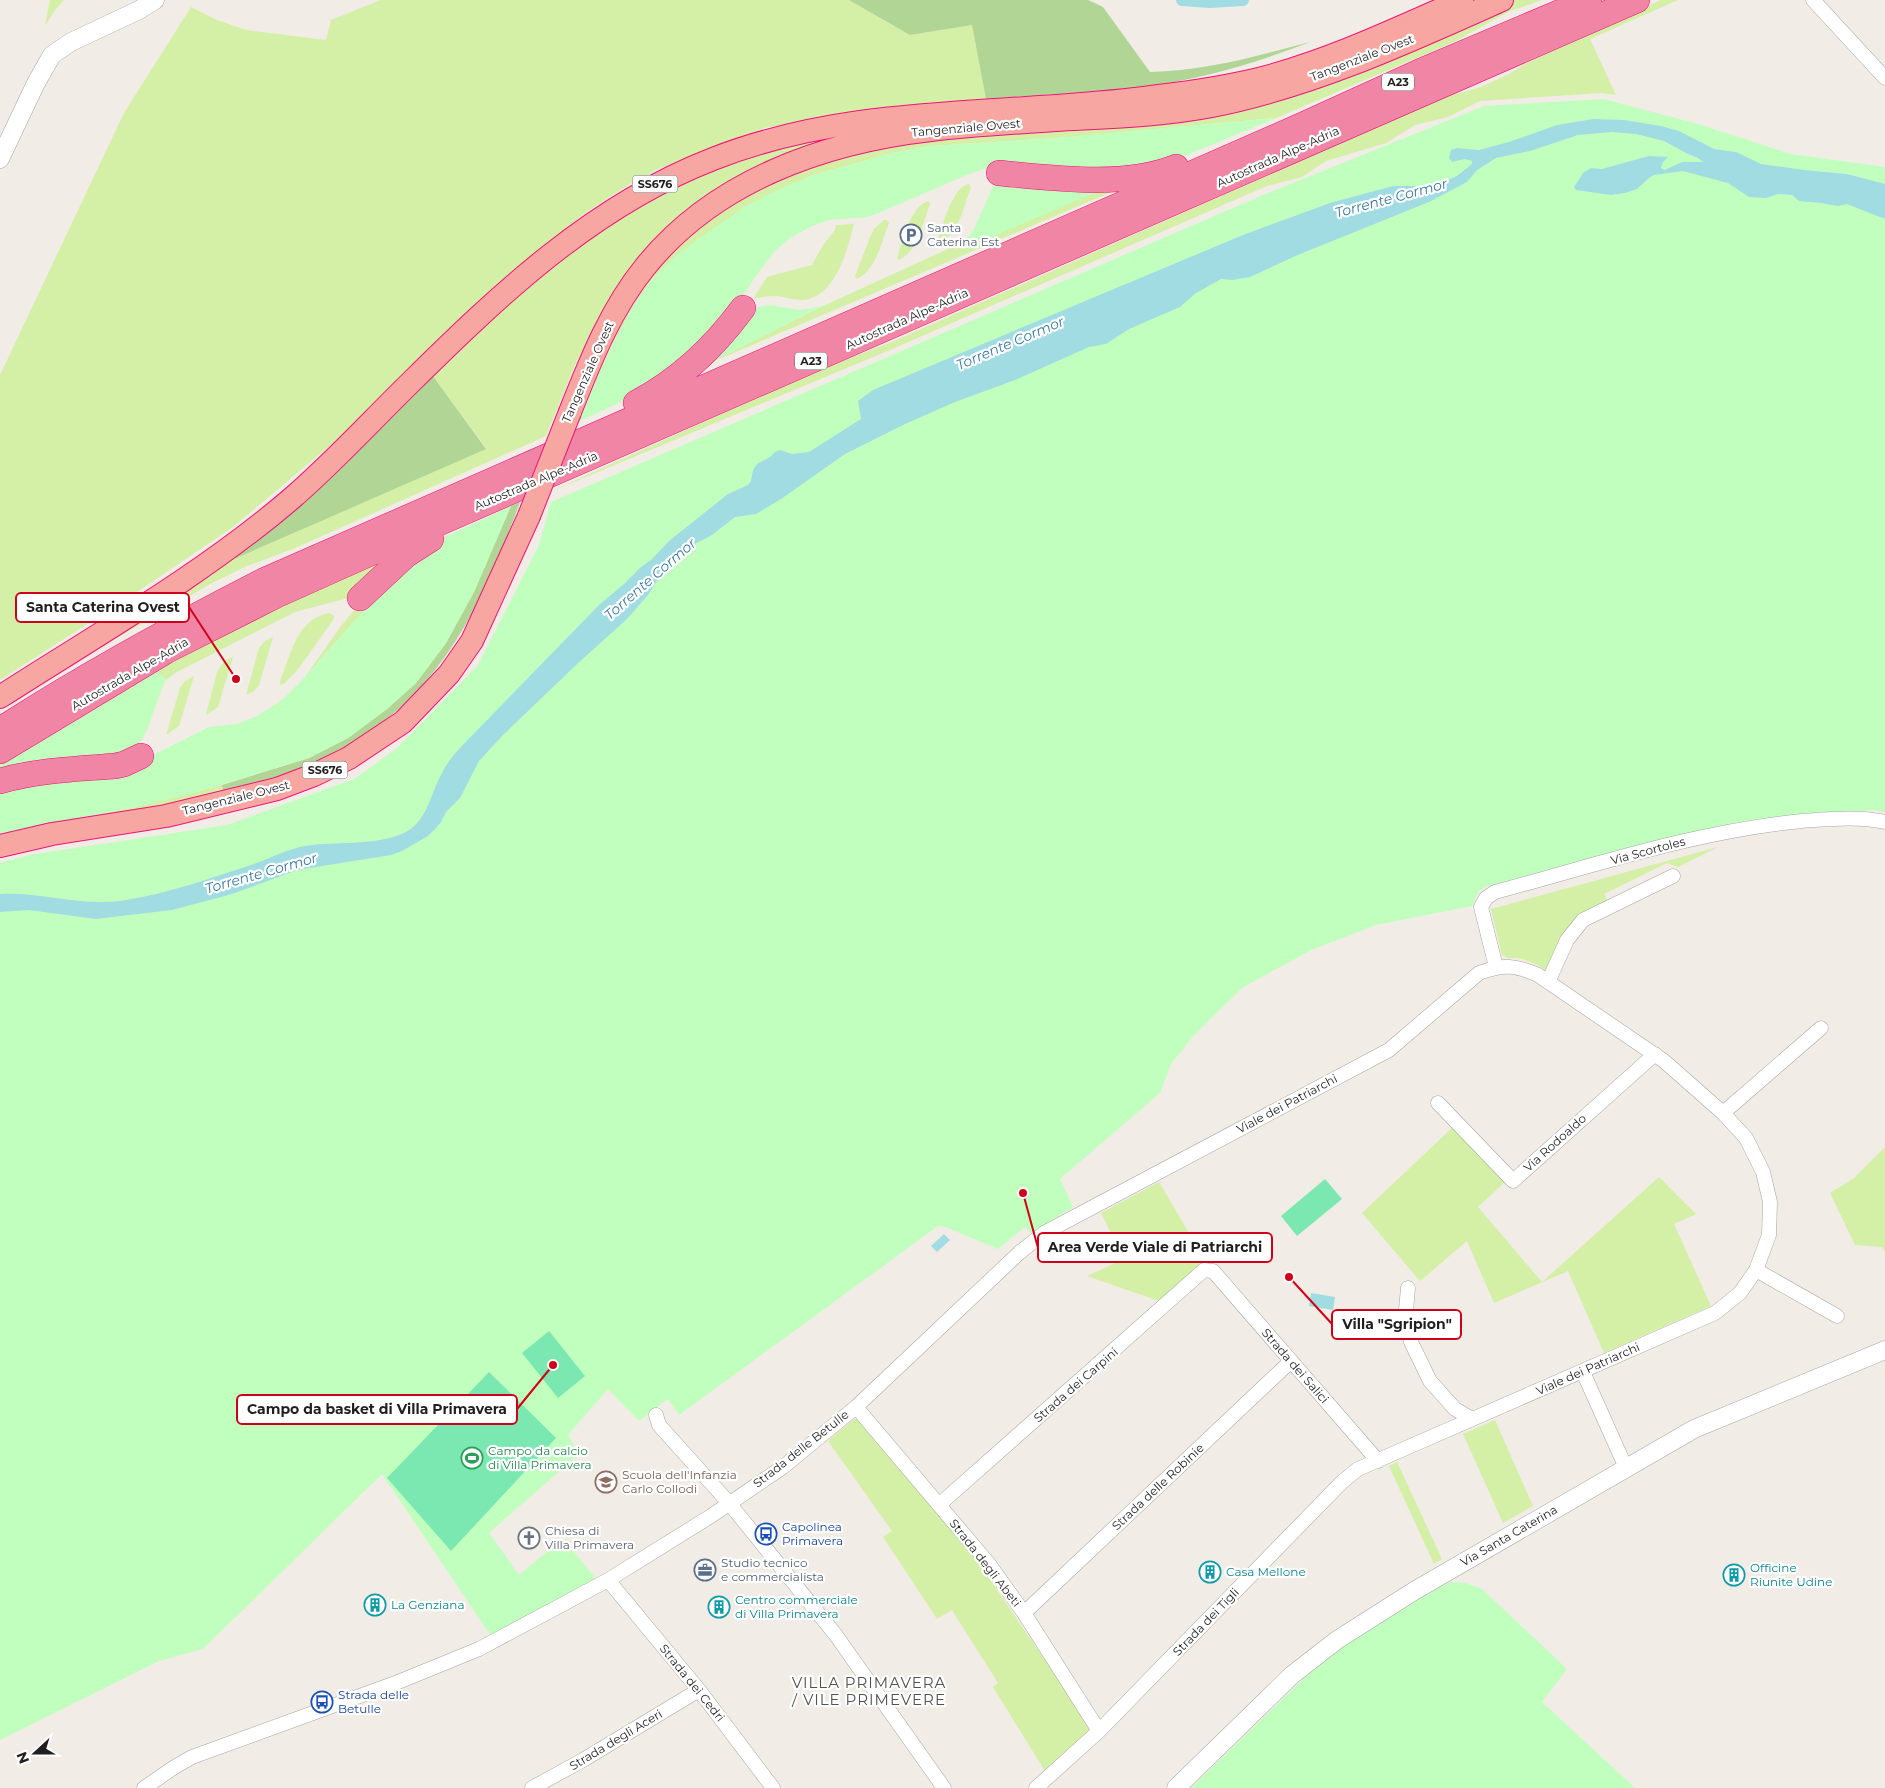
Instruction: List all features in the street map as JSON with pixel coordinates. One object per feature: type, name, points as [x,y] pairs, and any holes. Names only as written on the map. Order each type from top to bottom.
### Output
[{"type":"highway","name":"Tangenziale Ovest","points":[[0,697],[216,557],[290,500],[352,442],[482,313],[516,283],[553,252],[603,215],[654,184],[751,145],[794,133],[864,120],[1130,100],[1190,92],[1258,79],[1306,64],[1396,29],[1462,0]]},
{"type":"highway","name":"Tangenziale Ovest","points":[[0,846],[52,834],[166,816],[277,789],[314,776],[348,758],[403,722],[449,674],[472,641],[529,516],[591,359],[614,313],[644,268],[674,237],[715,202],[738,188],[787,164],[827,151],[862,142],[930,130],[1060,120],[1131,117],[1212,106],[1281,89],[1350,64],[1405,43],[1502,0]]},
{"type":"highway","name":"Autostrada Alpe-Adria","points":[[0,730],[56,694],[146,642],[262,581],[1305,124],[1421,71],[1589,0]]},
{"type":"highway","name":"Autostrada Alpe-Adria","points":[[0,751],[166,650],[277,595],[1637,0]]},
{"type":"highway","points":[[999,173],[1074,179],[1109,179],[1146,175],[1172,169],[1261,132],[1305,124]]},
{"type":"highway","points":[[495,479],[532,451],[638,402],[661,388],[722,335],[743,308]]},
{"type":"highway","points":[[360,598],[422,544],[459,525],[500,509],[522,487]]},
{"type":"highway","points":[[0,781],[56,769],[115,766],[141,756]]},
{"type":"street","points":[[0,159],[36,83],[52,55],[71,42],[139,10],[155,0]]},
{"type":"street","points":[[1813,0],[1885,78]]},
{"type":"street","name":"Via Scortoles","points":[[1496,967],[1481,907],[1486,898],[1495,892],[1721,832],[1770,824],[1824,819],[1868,818],[1885,822]]},
{"type":"street","points":[[1548,982],[1567,940],[1583,920],[1673,876]]},
{"type":"street","name":"Viale dei Patriarchi","points":[[1019,1253],[1044,1233],[1389,1050],[1479,973],[1496,967],[1520,967],[1548,982],[1655,1054],[1723,1113],[1746,1138],[1763,1172],[1770,1202],[1769,1234],[1756,1270],[1740,1293],[1715,1313],[1378,1460]]},
{"type":"street","points":[[1723,1113],[1821,1028]]},
{"type":"street","name":"Via Rodoaldo","points":[[1438,1103],[1513,1181],[1655,1054]]},
{"type":"street","name":"Strada delle Betulle","points":[[152,1786],[173,1768],[192,1757],[398,1682],[479,1649],[608,1580],[783,1467],[856,1407],[1019,1253]]},
{"type":"street","name":"Strada dei Carpini","points":[[940,1504],[1204,1270],[1213,1271]]},
{"type":"street","points":[[1756,1270],[1837,1316]]},
{"type":"street","name":"Strada dei Salici","points":[[1213,1271],[1378,1460]]},
{"type":"street","points":[[1408,1288],[1406,1310],[1411,1342],[1422,1366],[1430,1381],[1455,1409],[1472,1419]]},
{"type":"street","name":"Via Santa Caterina","points":[[1176,1788],[1292,1675],[1337,1640],[1414,1591],[1694,1429],[1885,1350]]},
{"type":"street","name":"Strada delle Robinie","points":[[1024,1613],[1291,1361]]},
{"type":"street","points":[[1583,1372],[1626,1468]]},
{"type":"street","name":"Strada degli Abeti","points":[[856,1407],[989,1564],[1024,1613],[1099,1731]]},
{"type":"street","points":[[656,1415],[660,1425],[729,1503],[835,1634],[944,1788]]},
{"type":"street","name":"Strada dei Tigli","points":[[1036,1788],[1099,1731],[1342,1482],[1358,1469],[1378,1460]]},
{"type":"street","name":"Strada dei Cedri","points":[[608,1580],[699,1690],[773,1788]]},
{"type":"street","name":"Strada degli Aceri","points":[[532,1788],[699,1690]]},
{"type":"green space","points":[[50,0],[64,0],[45,26]]},
{"type":"green space","points":[[381,0],[849,0],[910,35],[972,25],[986,99],[884,107],[764,128],[656,170],[630,184],[588,211],[526,260],[441,336],[339,438],[233,527],[131,596],[0,680],[0,375],[124,113],[191,7],[217,20],[246,30],[326,40],[331,20]]},
{"type":"green space","points":[[849,0],[1088,0],[1103,7],[1150,72],[1211,66],[1310,42],[1224,71],[1179,81],[1134,88],[986,99],[972,25],[910,35]]},
{"type":"green space","points":[[1512,0],[1542,0],[1508,12],[1454,42],[1276,118],[1056,138],[929,146],[892,153],[811,176],[744,207],[655,276],[637,300],[593,379],[620,312],[691,228],[779,175],[887,143],[1117,124]]},
{"type":"green space","points":[[1661,0],[1678,0],[1590,39],[1616,95],[1601,93],[1480,101],[1448,117],[1415,125],[1386,143],[1326,161],[1302,177],[1267,186],[890,350],[545,494],[814,372],[894,341],[1415,110],[1445,97],[1481,87],[1509,74],[1544,52]]},
{"type":"green space","points":[[1604,99],[1698,124],[1791,154],[1885,167],[1885,812],[1874,810],[1808,814],[1732,823],[1485,887],[1479,891],[1472,906],[1376,925],[1311,950],[1242,988],[1194,1035],[1171,1064],[1160,1093],[1060,1179],[1073,1207],[1031,1233],[1025,1227],[998,1249],[943,1226],[938,1226],[679,1415],[668,1399],[639,1421],[608,1389],[568,1435],[579,1454],[489,1533],[519,1575],[563,1539],[597,1580],[491,1636],[382,1474],[203,1649],[159,1661],[0,1740],[0,863],[29,855],[227,825],[354,779],[396,749],[478,665],[539,545],[551,502],[1263,195],[1484,106]]},
{"type":"green space","points":[[1276,118],[1175,160],[1128,172],[984,169],[867,217],[830,220],[812,226],[790,238],[775,251],[724,324],[644,389],[571,425],[621,328],[637,300],[655,276],[678,254],[710,231],[744,207],[775,191],[811,176],[892,153],[929,146],[1056,138]]},
{"type":"green space","points":[[864,129],[780,159],[605,307],[575,365],[546,436],[212,583],[22,693],[202,573],[486,448],[430,372],[530,279],[657,193],[748,156]]},
{"type":"green space","points":[[996,180],[1094,184],[1094,193],[964,249],[959,244],[972,233]]},
{"type":"green space","points":[[969,184],[971,187],[956,226],[946,239],[939,243],[937,241],[953,199],[963,187]]},
{"type":"green space","points":[[1094,184],[1121,188],[691,371],[705,359],[717,359],[823,306],[959,244],[964,249]]},
{"type":"green space","points":[[929,201],[930,204],[922,228],[915,243],[906,256],[899,260],[897,258],[912,216],[917,209]]},
{"type":"green space","points":[[884,220],[887,220],[889,223],[878,254],[864,275],[857,279],[855,276],[871,235],[874,229]]},
{"type":"green space","points":[[854,224],[838,271],[824,291],[814,297],[803,300],[776,296],[753,299],[767,277],[812,265],[823,245],[835,230],[836,225]]},
{"type":"green space","points":[[770,305],[801,310],[823,306],[717,359],[705,359],[753,308]]},
{"type":"green space","points":[[430,372],[486,449],[202,573]]},
{"type":"green space","points":[[520,502],[488,581],[469,618],[449,651],[424,683],[396,711],[363,737],[324,759],[287,774],[224,795],[222,785],[309,758],[348,738],[387,709],[416,683],[446,643],[474,592],[511,506]]},
{"type":"green space","points":[[511,506],[474,592],[446,643],[416,683],[387,709],[348,738],[309,758],[201,791],[131,808],[0,834],[0,786],[143,760],[209,727],[237,724],[257,716],[282,700],[360,615],[405,569],[426,551],[451,534]]},
{"type":"green space","points":[[451,534],[430,549],[392,583],[356,619],[305,677],[341,626],[363,600],[437,541]]},
{"type":"green space","points":[[388,558],[348,598],[295,612],[177,672],[166,680],[156,670],[306,594]]},
{"type":"green space","points":[[330,613],[334,616],[333,620],[299,668],[284,684],[280,685],[292,649],[303,630],[319,616]]},
{"type":"green space","points":[[273,637],[259,685],[254,691],[246,695],[259,648],[265,641]]},
{"type":"green space","points":[[233,657],[218,707],[206,715],[217,672],[224,661]]},
{"type":"green space","points":[[156,670],[166,680],[144,735],[134,751],[0,774],[0,764],[59,725]]},
{"type":"green space","points":[[194,676],[179,726],[166,735],[180,688],[185,681]]},
{"type":"green space","points":[[222,785],[224,795],[0,838],[0,834],[131,808]]},
{"type":"green space","points":[[1718,847],[1678,867],[1667,863],[1604,894],[1608,902],[1585,912],[1547,971],[1529,961],[1508,958],[1502,955],[1491,909]]},
{"type":"green space","points":[[1453,1127],[1505,1182],[1478,1207],[1542,1282],[1659,1177],[1696,1214],[1674,1224],[1711,1306],[1604,1353],[1568,1271],[1494,1303],[1467,1241],[1420,1281],[1362,1213]]},
{"type":"green space","points":[[1885,1147],[1885,1253],[1882,1247],[1855,1245],[1830,1193],[1854,1178]]},
{"type":"green space","points":[[1325,1179],[1342,1199],[1297,1236],[1281,1216]]},
{"type":"green space","points":[[1159,1182],[1192,1238],[1209,1256],[1159,1301],[1087,1276],[1124,1259],[1101,1213]]},
{"type":"green space","points":[[549,1331],[585,1376],[558,1398],[522,1353]]},
{"type":"green space","name":"Campo da calcio di Villa Primavera","points":[[489,1372],[556,1438],[451,1551],[387,1478]]},
{"type":"green space","points":[[854,1419],[857,1419],[978,1562],[1090,1726],[1088,1733],[1045,1771],[993,1687],[998,1683],[952,1610],[937,1619],[883,1537],[892,1531],[828,1441]]},
{"type":"green space","points":[[1495,1420],[1533,1506],[1503,1523],[1463,1434]]},
{"type":"green space","points":[[1397,1462],[1442,1559],[1434,1564],[1389,1466]]},
{"type":"green space","points":[[1451,1582],[1465,1583],[1482,1589],[1567,1669],[1542,1702],[1635,1788],[1191,1788],[1332,1651],[1433,1590]]},
{"type":"water","name":"Torrente Cormor","points":[[1593,119],[1624,120],[1661,126],[1679,131],[1714,149],[1736,152],[1761,164],[1847,174],[1885,184],[1885,219],[1847,204],[1838,206],[1799,201],[1792,195],[1778,194],[1766,198],[1749,197],[1728,183],[1683,171],[1654,175],[1637,189],[1625,193],[1611,195],[1576,190],[1574,187],[1583,173],[1591,168],[1602,169],[1649,156],[1668,157],[1663,162],[1661,168],[1665,170],[1682,162],[1703,162],[1664,141],[1636,134],[1612,132],[1578,135],[1530,151],[1496,158],[1477,170],[1467,182],[1429,202],[1300,254],[1250,277],[1232,280],[1221,279],[1196,293],[1180,307],[1129,329],[1106,344],[1089,347],[1015,380],[955,402],[905,424],[845,454],[781,499],[756,514],[735,517],[712,535],[683,550],[662,573],[648,595],[627,619],[502,736],[479,761],[460,798],[446,812],[436,828],[428,836],[402,851],[391,855],[297,870],[232,894],[172,910],[96,919],[29,910],[0,912],[0,894],[30,895],[90,902],[120,901],[187,886],[298,847],[375,841],[402,834],[412,828],[421,818],[443,771],[458,750],[600,604],[651,560],[669,541],[728,494],[748,485],[757,464],[780,450],[792,454],[809,452],[861,419],[858,401],[873,390],[1243,235],[1330,203],[1393,186],[1429,186],[1441,183],[1457,176],[1472,164],[1472,161],[1465,159],[1452,162],[1449,158],[1451,150],[1457,148],[1479,150],[1509,142],[1557,125]]},
{"type":"water","points":[[944,1234],[950,1240],[937,1252],[931,1246]]},
{"type":"water","points":[[1311,1293],[1335,1297],[1333,1310],[1309,1306]]},
{"type":"waterway","points":[[1182,0],[1210,2],[1243,0]]},
{"type":"place","name":"Santa Caterina Est","points":[[911,235]]},
{"type":"place","name":"Santa Caterina Ovest","points":[[236,679]]},
{"type":"place","name":"Area Verde Viale di Patriarchi","points":[[1023,1193]]},
{"type":"place","name":"Villa \"Sgripion\"","points":[[1289,1277]]},
{"type":"place","name":"Campo da basket di Villa Primavera","points":[[553,1365]]},
{"type":"place","name":"Campo da calcio di Villa Primavera","points":[[472,1458]]},
{"type":"place","name":"Scuola dell'Infanzia Carlo Collodi","points":[[606,1482]]},
{"type":"place","name":"Capolinea Primavera","points":[[766,1534]]},
{"type":"place","name":"Chiesa di Villa Primavera","points":[[529,1538]]},
{"type":"place","name":"Studio tecnico e commercialista","points":[[705,1570]]},
{"type":"place","name":"Casa Mellone","points":[[1210,1572]]},
{"type":"place","name":"Officine Riunite Udine","points":[[1734,1575]]},
{"type":"place","name":"La Genziana","points":[[375,1605]]},
{"type":"place","name":"Centro commerciale di Villa Primavera","points":[[719,1607]]},
{"type":"place","name":"Strada delle Betulle","points":[[322,1702]]},
{"type":"district","name":"VILLA PRIMAVERA / VILE PRIMEVERE","points":[[869,1692]]}]
